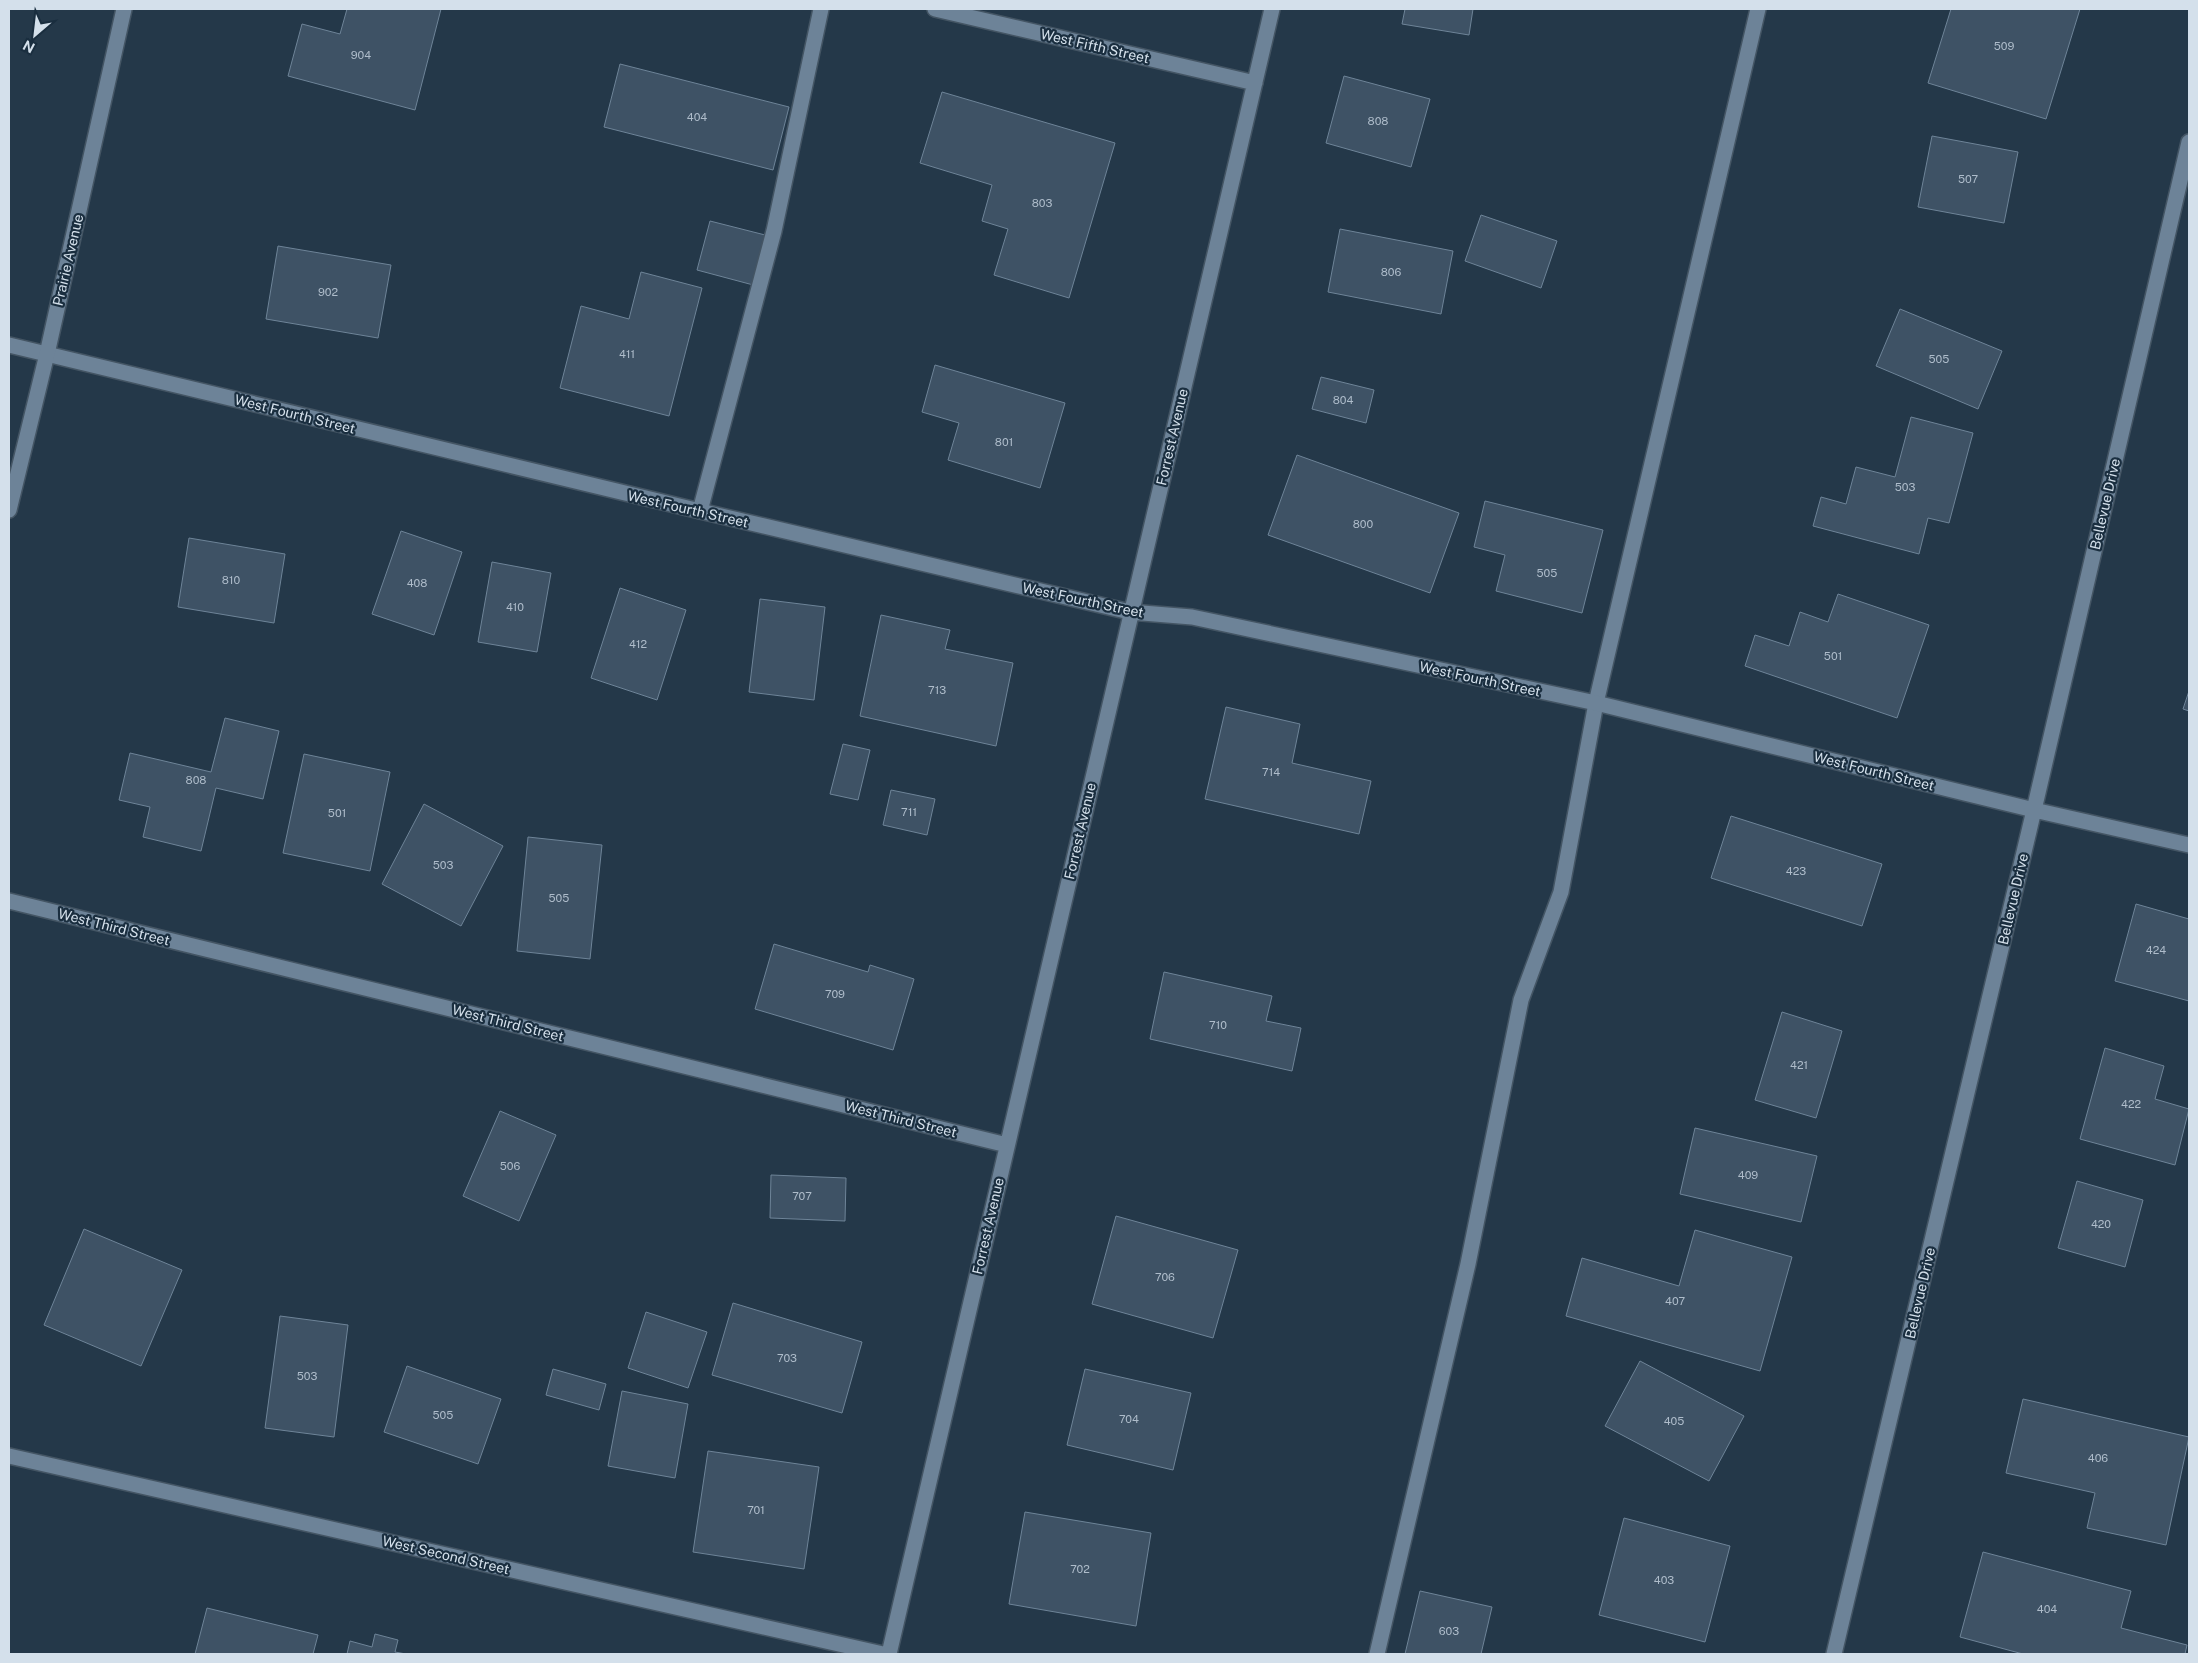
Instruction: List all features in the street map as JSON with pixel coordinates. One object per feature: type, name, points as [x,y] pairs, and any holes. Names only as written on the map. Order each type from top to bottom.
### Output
[{"type":"street","name":"Prairie Avenue","points":[[9,510],[47,354],[124,9]]},
{"type":"street","points":[[700,511],[774,231],[821,9]]},
{"type":"street","name":"West Fifth Street","points":[[935,9],[1255,83]]},
{"type":"street","name":"Forrest Avenue","points":[[889,1654],[1130,612],[1272,9]]},
{"type":"street","points":[[1377,1654],[1468,1264],[1521,1000],[1561,892],[1596,703],[1758,9]]},
{"type":"street","name":"Bellevue Drive","points":[[1834,1654],[2034,810],[2189,142]]},
{"type":"street","name":"West Fourth Street","points":[[9,345],[1130,612],[1192,617],[1596,703],[2034,810],[2189,845]]},
{"type":"street","name":"West Third Street","points":[[9,901],[1007,1145]]},
{"type":"street","name":"West Second Street","points":[[9,1456],[883,1654]]},
{"type":"building","points":[[347,9],[441,9],[415,110],[288,76],[302,24],[340,34]]},
{"type":"building","points":[[1405,9],[1473,9],[1469,35],[1402,24]]},
{"type":"building","points":[[1951,9],[2080,9],[2046,119],[1928,83]]},
{"type":"building","points":[[620,64],[789,107],[773,170],[604,127]]},
{"type":"building","points":[[1344,76],[1430,99],[1411,167],[1326,143]]},
{"type":"building","points":[[942,92],[1115,143],[1069,298],[994,275],[1008,229],[982,221],[992,185],[920,163]]},
{"type":"building","points":[[1932,136],[2018,152],[2004,223],[1918,207]]},
{"type":"building","points":[[1481,215],[1557,241],[1541,288],[1465,261]]},
{"type":"building","points":[[710,221],[769,236],[757,286],[697,270]]},
{"type":"building","points":[[1340,229],[1453,251],[1441,314],[1328,292]]},
{"type":"building","points":[[278,246],[391,265],[378,338],[266,319]]},
{"type":"building","points":[[641,272],[702,288],[669,416],[560,388],[581,306],[629,319]]},
{"type":"building","points":[[1900,309],[2002,351],[1978,409],[1876,366]]},
{"type":"building","points":[[935,365],[1065,403],[1040,488],[948,460],[959,423],[922,412]]},
{"type":"building","points":[[1321,377],[1374,390],[1366,423],[1312,409]]},
{"type":"building","points":[[1911,417],[1973,433],[1949,523],[1928,518],[1919,554],[1813,526],[1821,497],[1846,504],[1856,467],[1895,477]]},
{"type":"building","points":[[1297,455],[1459,513],[1430,593],[1268,535]]},
{"type":"building","points":[[1485,501],[1603,530],[1582,613],[1496,591],[1505,555],[1474,547]]},
{"type":"building","points":[[401,531],[462,552],[434,635],[372,614]]},
{"type":"building","points":[[189,538],[285,554],[274,623],[178,607]]},
{"type":"building","points":[[492,562],[551,573],[537,652],[478,642]]},
{"type":"building","points":[[620,588],[686,610],[657,700],[591,678]]},
{"type":"building","points":[[1838,594],[1929,625],[1897,718],[1745,666],[1755,635],[1789,646],[1800,612],[1828,622]]},
{"type":"building","points":[[760,599],[825,607],[814,700],[749,692]]},
{"type":"building","points":[[881,615],[950,630],[945,649],[1013,663],[996,746],[860,716]]},
{"type":"building","points":[[2189,691],[2189,711],[2183,709]]},
{"type":"building","points":[[1226,707],[1300,724],[1292,763],[1371,781],[1359,834],[1205,799]]},
{"type":"building","points":[[225,718],[279,731],[263,799],[216,788],[201,851],[143,837],[150,807],[119,800],[130,753],[211,772]]},
{"type":"building","points":[[843,744],[870,750],[858,800],[830,794]]},
{"type":"building","points":[[304,754],[390,772],[370,871],[283,853]]},
{"type":"building","points":[[891,790],[935,799],[927,835],[883,825]]},
{"type":"building","points":[[424,804],[503,846],[461,926],[382,884]]},
{"type":"building","points":[[1731,816],[1882,864],[1862,926],[1711,878]]},
{"type":"building","points":[[528,837],[602,845],[590,959],[517,951]]},
{"type":"building","points":[[2136,904],[2189,919],[2189,1001],[2115,981]]},
{"type":"building","points":[[774,944],[868,972],[870,965],[914,979],[893,1050],[755,1009]]},
{"type":"building","points":[[1164,972],[1272,996],[1266,1021],[1301,1028],[1292,1071],[1150,1039]]},
{"type":"building","points":[[1782,1012],[1842,1031],[1816,1118],[1755,1100]]},
{"type":"building","points":[[2105,1048],[2164,1066],[2155,1099],[2189,1109],[2175,1165],[2080,1139]]},
{"type":"building","points":[[500,1111],[556,1135],[519,1221],[463,1196]]},
{"type":"building","points":[[1695,1128],[1817,1156],[1801,1222],[1680,1194]]},
{"type":"building","points":[[771,1175],[846,1178],[845,1221],[770,1218]]},
{"type":"building","points":[[2077,1181],[2143,1200],[2125,1267],[2058,1248]]},
{"type":"building","points":[[1116,1216],[1238,1250],[1213,1338],[1092,1304]]},
{"type":"building","points":[[84,1229],[182,1270],[141,1366],[44,1325]]},
{"type":"building","points":[[1695,1230],[1792,1257],[1760,1371],[1566,1316],[1582,1258],[1679,1286]]},
{"type":"building","points":[[733,1303],[862,1342],[842,1413],[712,1375]]},
{"type":"building","points":[[646,1312],[707,1332],[688,1388],[628,1368]]},
{"type":"building","points":[[280,1316],[348,1325],[334,1437],[265,1428]]},
{"type":"building","points":[[1640,1361],[1744,1416],[1709,1481],[1605,1426]]},
{"type":"building","points":[[407,1366],[501,1399],[478,1464],[384,1432]]},
{"type":"building","points":[[553,1369],[606,1384],[599,1410],[546,1395]]},
{"type":"building","points":[[1085,1369],[1191,1393],[1173,1470],[1067,1445]]},
{"type":"building","points":[[622,1391],[688,1404],[675,1478],[608,1466]]},
{"type":"building","points":[[2023,1399],[2189,1437],[2166,1545],[2087,1528],[2095,1493],[2006,1473]]},
{"type":"building","points":[[708,1451],[819,1467],[804,1569],[693,1552]]},
{"type":"building","points":[[1025,1512],[1151,1533],[1136,1626],[1009,1604]]},
{"type":"building","points":[[1624,1518],[1730,1546],[1705,1642],[1599,1615]]},
{"type":"building","points":[[1983,1552],[2131,1591],[2121,1628],[2187,1645],[2185,1654],[2023,1654],[1960,1637]]},
{"type":"building","points":[[1420,1591],[1492,1607],[1481,1654],[1405,1654]]},
{"type":"building","points":[[207,1608],[318,1635],[313,1654],[195,1654]]},
{"type":"building","points":[[375,1634],[398,1640],[395,1652],[406,1654],[347,1654],[350,1641],[372,1647]]}]
